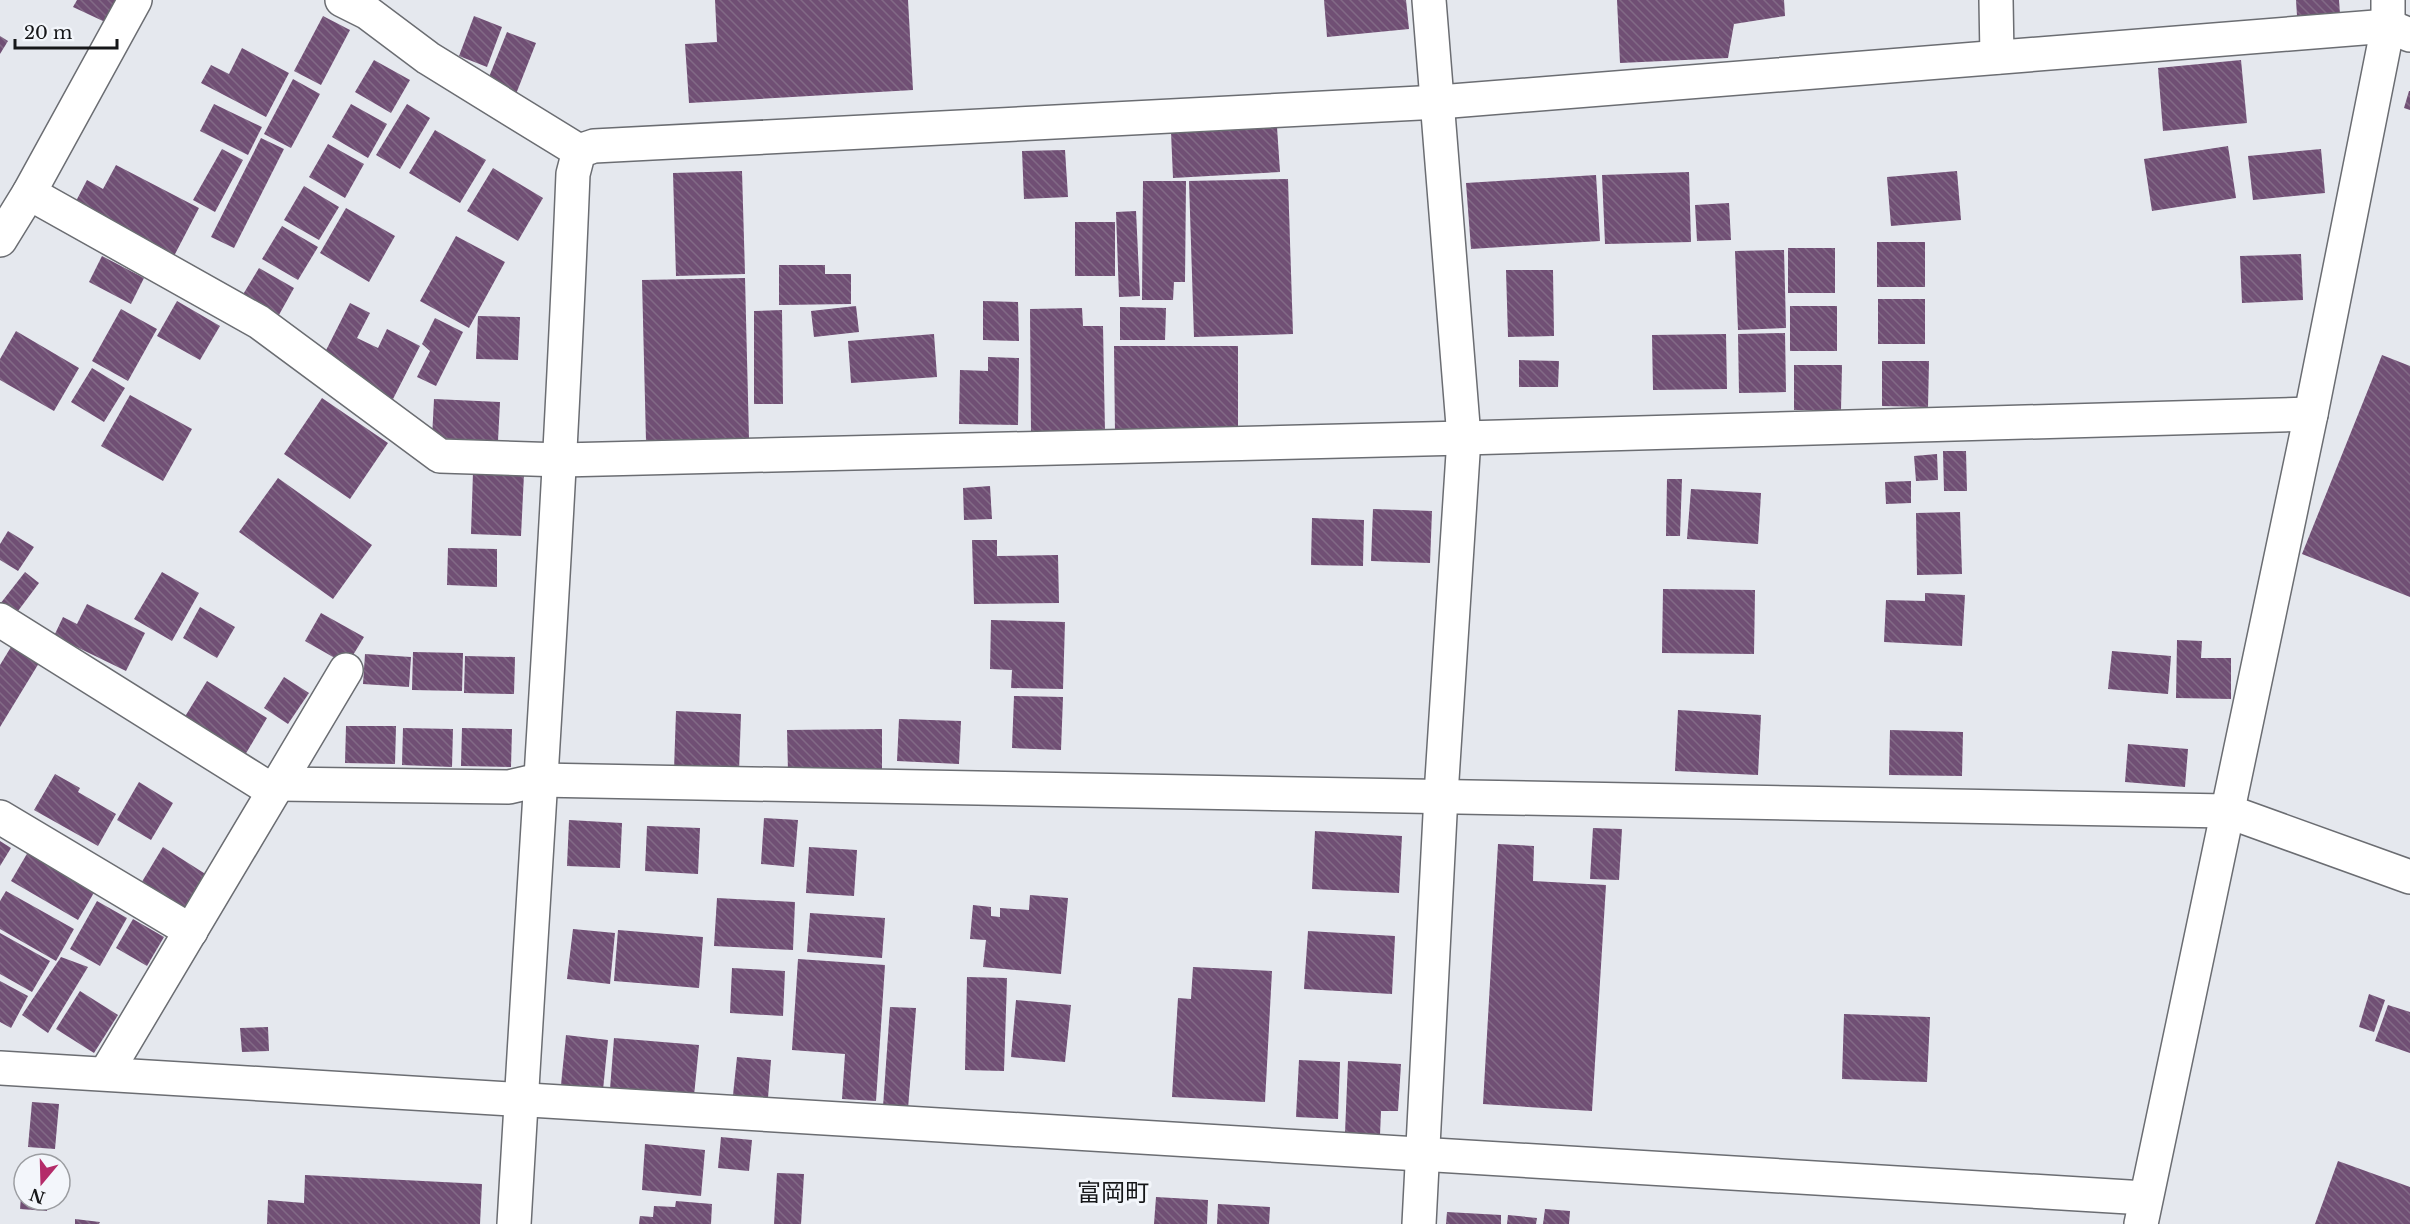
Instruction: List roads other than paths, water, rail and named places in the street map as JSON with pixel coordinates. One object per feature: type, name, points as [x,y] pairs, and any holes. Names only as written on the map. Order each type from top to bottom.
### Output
[{"type":"street","points":[[1,237],[29,193],[135,0]]},
{"type":"street","points":[[342,0],[368,13],[428,58],[579,151]]},
{"type":"street","points":[[1419,1224],[1441,795],[1464,438],[1439,102],[1429,0]]},
{"type":"street","points":[[1996,0],[1997,57]]},
{"type":"street","points":[[0,1068],[1423,1153],[2143,1211],[2395,20],[1997,57],[1439,102],[594,146],[579,151]]},
{"type":"street","points":[[514,1224],[539,780],[562,460],[573,174],[579,151]]},
{"type":"street","points":[[29,193],[259,322],[440,456],[562,460],[2311,414]]},
{"type":"street","points":[[0,620],[275,788],[508,787],[539,780],[2227,811],[2410,877]]},
{"type":"street","points":[[106,1073],[346,670]]},
{"type":"street","points":[[0,817],[191,931]]},
{"type":"district","name":"富岡町","points":[[1113,1192]]}]
